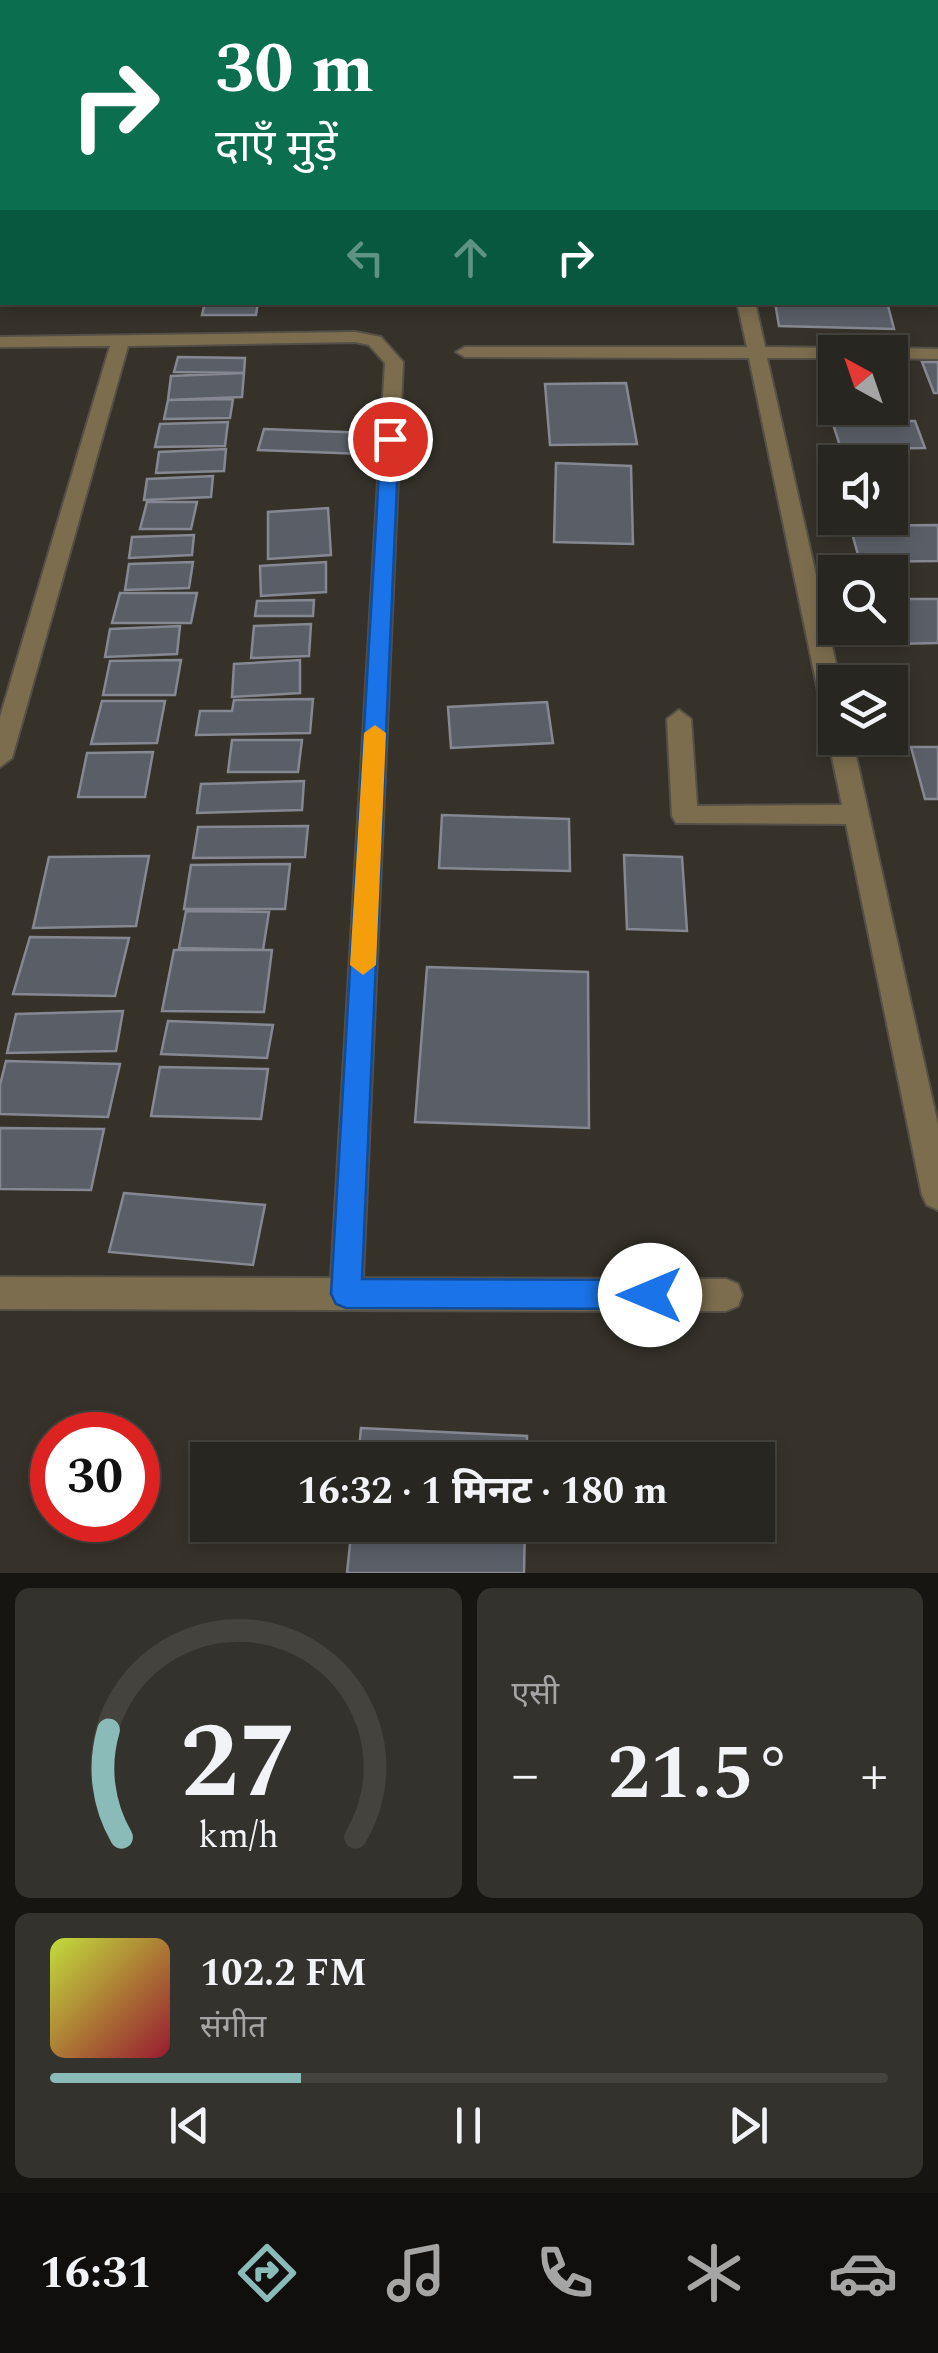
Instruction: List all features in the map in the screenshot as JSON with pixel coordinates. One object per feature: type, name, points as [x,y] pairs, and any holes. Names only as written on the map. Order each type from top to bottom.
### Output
[{"type":"street","points":[[747,305],[824,665]]},
{"type":"street","points":[[0,342],[355,337],[375,340],[394,362],[346,1294]]},
{"type":"street","points":[[0,758],[121,338]]},
{"type":"street","points":[[466,352],[818,353]]},
{"type":"street","points":[[908,353],[938,354]]},
{"type":"street","points":[[679,718],[685,816],[856,814]]},
{"type":"street","points":[[844,755],[938,1195]]},
{"type":"street","points":[[0,1292],[726,1295]]},
{"type":"building","points":[[204,305],[258,305],[256,315],[202,315]]},
{"type":"building","points":[[776,305],[888,305],[894,329],[779,326]]},
{"type":"building","points":[[178,357],[245,358],[244,373],[174,372]]},
{"type":"building","points":[[922,362],[938,362],[938,393],[934,393]]},
{"type":"building","points":[[244,373],[242,397],[168,400],[171,376]]},
{"type":"building","points":[[626,383],[637,444],[550,445],[545,384]]},
{"type":"building","points":[[233,399],[230,418],[164,419],[168,400]]},
{"type":"building","points":[[908,421],[915,421],[925,448],[908,448],[908,445],[840,445],[833,425],[908,425]]},
{"type":"building","points":[[228,422],[225,446],[155,447],[160,424]]},
{"type":"building","points":[[264,429],[369,433],[364,454],[258,450]]},
{"type":"building","points":[[226,449],[224,471],[156,473],[159,452]]},
{"type":"building","points":[[556,463],[631,466],[633,544],[554,542]]},
{"type":"building","points":[[213,476],[211,497],[144,500],[147,479]]},
{"type":"building","points":[[147,502],[197,502],[191,529],[140,529]]},
{"type":"building","points":[[328,508],[331,555],[268,559],[268,512]]},
{"type":"building","points":[[908,525],[938,525],[938,561],[908,561],[908,555],[858,555],[852,535],[908,535]]},
{"type":"building","points":[[194,535],[192,555],[129,558],[132,537]]},
{"type":"building","points":[[193,562],[189,588],[125,590],[129,564]]},
{"type":"building","points":[[326,562],[326,592],[261,596],[260,566]]},
{"type":"building","points":[[120,593],[197,593],[191,623],[112,623]]},
{"type":"building","points":[[908,599],[938,599],[938,643],[908,644]]},
{"type":"building","points":[[314,600],[313,616],[255,616],[257,601]]},
{"type":"building","points":[[311,624],[309,656],[251,658],[254,626]]},
{"type":"building","points":[[180,626],[177,654],[105,657],[110,629]]},
{"type":"building","points":[[181,660],[175,695],[103,695],[110,661]]},
{"type":"building","points":[[300,660],[300,693],[232,697],[234,664]]},
{"type":"building","points":[[313,699],[310,733],[196,735],[200,711],[232,711],[234,700]]},
{"type":"building","points":[[102,701],[165,701],[157,743],[91,744]]},
{"type":"building","points":[[547,702],[553,743],[451,748],[448,707]]},
{"type":"building","points":[[232,740],[302,740],[298,772],[228,772]]},
{"type":"building","points":[[911,747],[938,747],[938,799],[925,799]]},
{"type":"building","points":[[153,752],[145,797],[78,797],[87,753]]},
{"type":"building","points":[[304,781],[302,810],[197,813],[201,784]]},
{"type":"building","points":[[442,815],[569,819],[570,871],[439,868]]},
{"type":"building","points":[[308,826],[305,857],[193,858],[198,827]]},
{"type":"building","points":[[624,855],[682,857],[687,931],[627,929]]},
{"type":"building","points":[[149,856],[136,926],[33,928],[49,857]]},
{"type":"building","points":[[290,864],[285,909],[184,909],[191,865]]},
{"type":"building","points":[[186,911],[269,912],[263,950],[179,948]]},
{"type":"building","points":[[30,937],[129,938],[115,996],[13,994]]},
{"type":"building","points":[[174,950],[272,950],[264,1012],[162,1011]]},
{"type":"building","points":[[427,967],[588,972],[589,1128],[415,1122]]},
{"type":"building","points":[[123,1011],[116,1051],[7,1053],[16,1014]]},
{"type":"building","points":[[168,1021],[273,1025],[267,1058],[161,1054]]},
{"type":"building","points":[[6,1061],[120,1064],[108,1117],[0,1114],[0,1085]]},
{"type":"building","points":[[160,1067],[268,1069],[261,1119],[151,1116]]},
{"type":"building","points":[[0,1128],[104,1129],[91,1190],[0,1189]]},
{"type":"building","points":[[124,1193],[265,1205],[253,1265],[109,1252]]},
{"type":"building","points":[[361,1428],[527,1436],[527,1442],[360,1442]]},
{"type":"building","points":[[350,1542],[525,1542],[524,1573],[347,1573]]},
{"type":"slow traffic","points":[[363,965],[375,733]]},
{"type":"route","points":[[390,439],[346,1294],[650,1295]]}]
